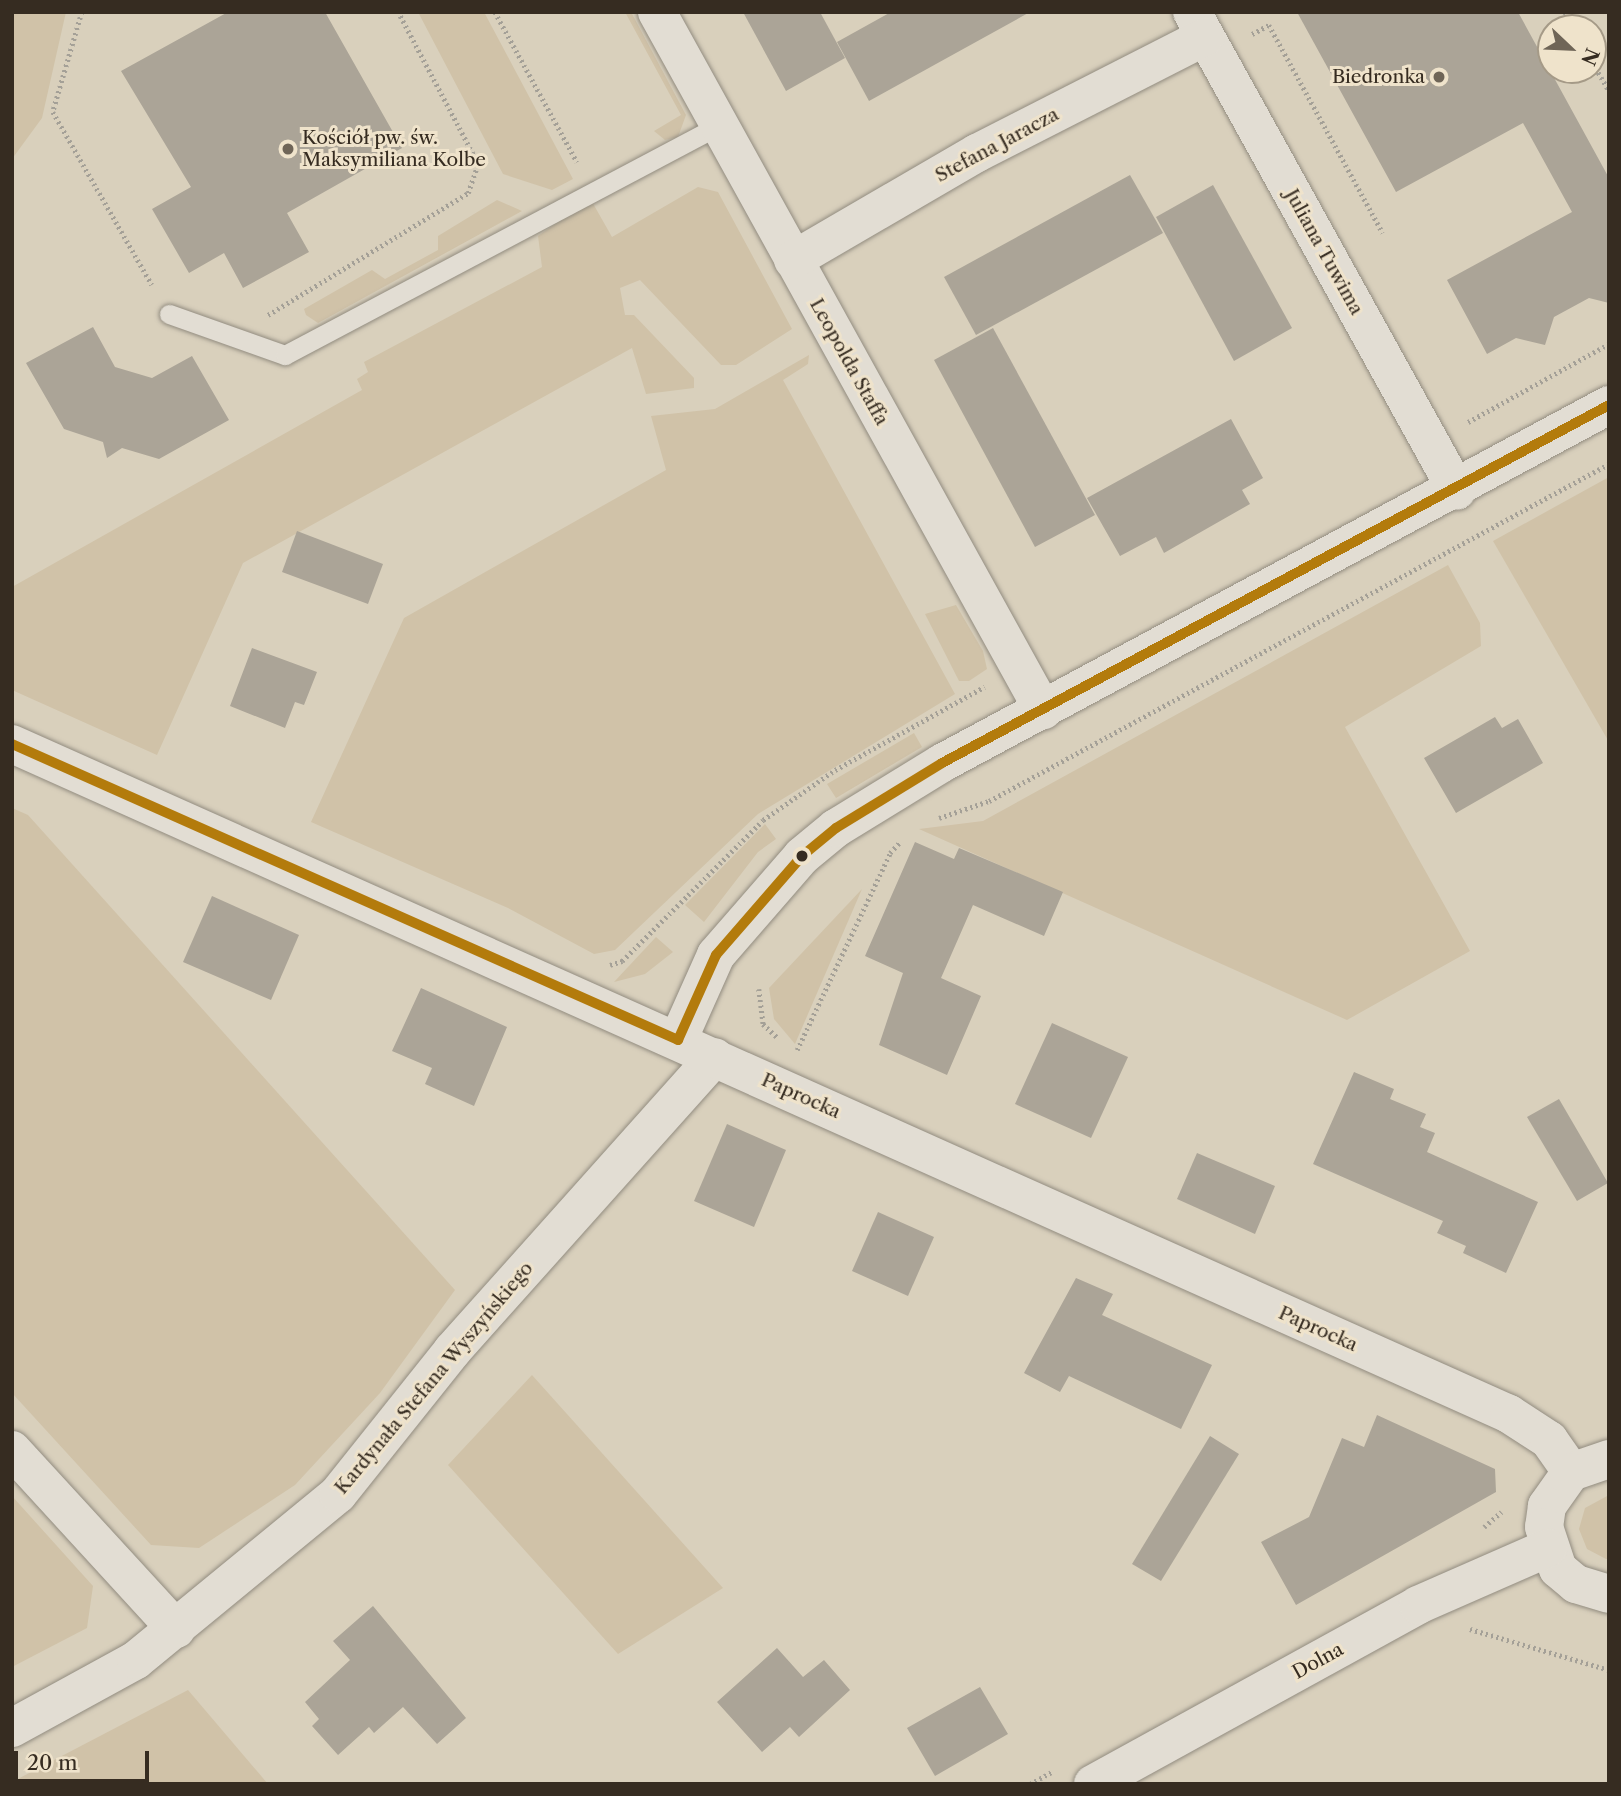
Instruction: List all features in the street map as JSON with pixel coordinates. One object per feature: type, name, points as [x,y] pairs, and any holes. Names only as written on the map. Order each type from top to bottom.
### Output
[{"type":"street","name":"Leopolda Staffa","points":[[657,12],[1043,710]]},
{"type":"street","name":"Stefana Jaracza","points":[[793,260],[977,153],[1204,35]]},
{"type":"street","name":"Juliana Tuwima","points":[[1204,35],[1457,491]]},
{"type":"street","points":[[678,1040],[716,955],[802,856],[835,828],[942,763],[1457,491],[1609,405]]},
{"type":"street","name":"Paprocka","points":[[12,744],[1509,1414],[1549,1440],[1571,1472]]},
{"type":"street","name":"Kardynała Stefana Wyszyńskiego","points":[[12,1728],[136,1660],[338,1494],[452,1351],[715,1057]]},
{"type":"street","points":[[12,1450],[176,1629]]},
{"type":"street","points":[[1609,1459],[1571,1472],[1547,1506],[1548,1548],[1558,1569],[1576,1584],[1609,1594]]},
{"type":"street","name":"Dolna","points":[[1093,1784],[1418,1605],[1548,1548]]},
{"type":"lane","points":[[169,314],[285,355],[719,125]]},
{"type":"path","points":[[82,12],[52,112],[169,314]]},
{"type":"path","points":[[232,336],[468,193],[478,164],[398,12]]},
{"type":"path","points":[[495,12],[593,191]]},
{"type":"path","points":[[1204,35],[1269,25],[1383,233]]},
{"type":"path","points":[[1431,442],[1609,344]]},
{"type":"path","points":[[929,821],[989,801],[1609,464]]},
{"type":"path","points":[[795,1054],[890,853],[908,834]]},
{"type":"path","points":[[1479,1531],[1505,1504]]},
{"type":"shaded area","points":[[12,12],[66,12],[42,118],[12,159]]},
{"type":"shaded area","points":[[418,12],[484,12],[573,179],[552,190],[503,174]]},
{"type":"shaded area","points":[[625,12],[631,12],[686,115],[678,137],[665,140],[654,131],[681,115]]},
{"type":"shaded area","points":[[698,187],[718,192],[792,329],[736,365],[721,365],[640,280],[620,288],[625,315],[634,315],[694,378],[694,388],[646,394],[632,348],[243,563],[157,755],[12,690],[12,587],[362,390],[357,379],[368,372],[364,362],[542,267],[538,236],[591,200],[612,237]]},
{"type":"shaded area","points":[[497,200],[522,211],[318,323],[306,315],[304,309],[372,270],[385,279],[438,250],[438,236]]},
{"type":"shaded area","points":[[809,355],[808,364],[783,380],[955,694],[758,814],[615,950],[594,954],[508,908],[311,822],[404,618],[666,470],[651,416],[715,409]]},
{"type":"shaded area","points":[[1609,477],[1609,742],[1493,541]]},
{"type":"shaded area","points":[[1448,565],[1480,623],[1481,646],[1345,727],[1470,951],[1347,1020],[919,829],[983,821]]},
{"type":"shaded area","points":[[956,605],[983,651],[987,669],[969,681],[959,681],[925,614]]},
{"type":"shaded area","points":[[914,733],[922,747],[836,798],[827,784]]},
{"type":"shaded area","points":[[12,808],[28,815],[455,1290],[380,1393],[295,1485],[199,1548],[151,1545],[12,1393]]},
{"type":"shaded area","points":[[765,824],[776,839],[758,852],[704,922],[685,905]]},
{"type":"shaded area","points":[[862,889],[795,1044],[774,1019],[769,988]]},
{"type":"shaded area","points":[[656,937],[673,952],[645,974],[614,982]]},
{"type":"shaded area","points":[[532,1375],[723,1588],[618,1654],[448,1465]]},
{"type":"shaded area","points":[[1609,1495],[1609,1559],[1606,1559],[1587,1549],[1579,1529],[1585,1508]]},
{"type":"shaded area","points":[[12,1496],[93,1586],[87,1628],[12,1667]]},
{"type":"shaded area","points":[[188,1690],[268,1784],[12,1784],[12,1782]]},
{"type":"building","name":"Kościół pw. św. Maksymiliana Kolbe","points":[[228,12],[325,12],[402,148],[287,213],[309,252],[243,288],[224,253],[189,273],[152,209],[191,187],[121,71]]},
{"type":"building","points":[[743,12],[820,12],[845,58],[786,91]]},
{"type":"building","points":[[891,12],[1030,12],[869,101],[837,42]]},
{"type":"building","points":[[1297,12],[1518,12],[1537,47],[1537,84],[1557,84],[1609,178],[1609,303],[1589,298],[1554,317],[1545,345],[1516,338],[1487,354],[1447,280],[1572,212],[1523,123],[1396,192]]},
{"type":"building","points":[[1130,175],[1163,233],[976,335],[944,277]]},
{"type":"building","points":[[1213,185],[1292,328],[1234,361],[1156,217]]},
{"type":"building","points":[[93,327],[115,367],[152,378],[192,356],[229,420],[159,459],[122,448],[107,458],[103,442],[64,429],[26,363]]},
{"type":"building","points":[[993,328],[1095,515],[1035,547],[934,360]]},
{"type":"building","points":[[1231,419],[1263,478],[1242,490],[1250,504],[1164,553],[1156,537],[1120,556],[1087,498]]},
{"type":"building","points":[[297,531],[383,564],[368,604],[282,572]]},
{"type":"building","points":[[252,648],[317,672],[304,705],[295,702],[285,728],[230,706]]},
{"type":"building","points":[[1495,717],[1502,728],[1518,719],[1543,763],[1456,813],[1424,758]]},
{"type":"building","points":[[915,842],[954,859],[959,848],[1063,892],[1044,936],[973,905],[941,978],[981,996],[947,1075],[879,1045],[903,973],[865,956]]},
{"type":"building","points":[[212,896],[299,935],[271,1000],[183,962]]},
{"type":"building","points":[[421,988],[507,1027],[474,1106],[425,1084],[432,1068],[392,1051]]},
{"type":"building","points":[[1052,1023],[1128,1057],[1091,1138],[1015,1104]]},
{"type":"building","points":[[1354,1072],[1394,1089],[1390,1099],[1426,1114],[1420,1127],[1435,1133],[1427,1152],[1538,1202],[1506,1273],[1463,1253],[1466,1246],[1437,1233],[1443,1221],[1313,1164]]},
{"type":"building","points":[[1559,1099],[1608,1183],[1577,1201],[1527,1117]]},
{"type":"building","points":[[727,1124],[786,1150],[754,1227],[694,1201]]},
{"type":"building","points":[[1197,1153],[1275,1186],[1255,1234],[1177,1199]]},
{"type":"building","points":[[878,1212],[934,1237],[908,1296],[852,1271]]},
{"type":"building","points":[[1076,1278],[1113,1294],[1102,1315],[1212,1365],[1181,1429],[1069,1376],[1060,1392],[1024,1373]]},
{"type":"building","points":[[1377,1415],[1495,1469],[1496,1492],[1296,1605],[1261,1542],[1309,1517],[1342,1438],[1364,1447]]},
{"type":"building","points":[[1210,1436],[1239,1454],[1161,1581],[1132,1564]]},
{"type":"building","points":[[373,1606],[466,1718],[437,1744],[403,1707],[374,1733],[369,1727],[338,1755],[312,1726],[319,1719],[305,1702],[350,1660],[333,1641]]},
{"type":"building","points":[[777,1648],[803,1677],[824,1660],[850,1690],[799,1737],[790,1727],[762,1752],[717,1702]]},
{"type":"building","points":[[980,1687],[1008,1734],[935,1776],[907,1728]]},
{"type":"transit line","points":[[678,1040],[716,955],[802,856],[836,828],[942,763],[1609,405]]},
{"type":"transit line","points":[[12,744],[678,1040]]},
{"type":"place","name":"Biedronka","points":[[1439,77]]},
{"type":"place","name":"Kościół pw. św. Maksymiliana Kolbe","points":[[288,149]]}]
